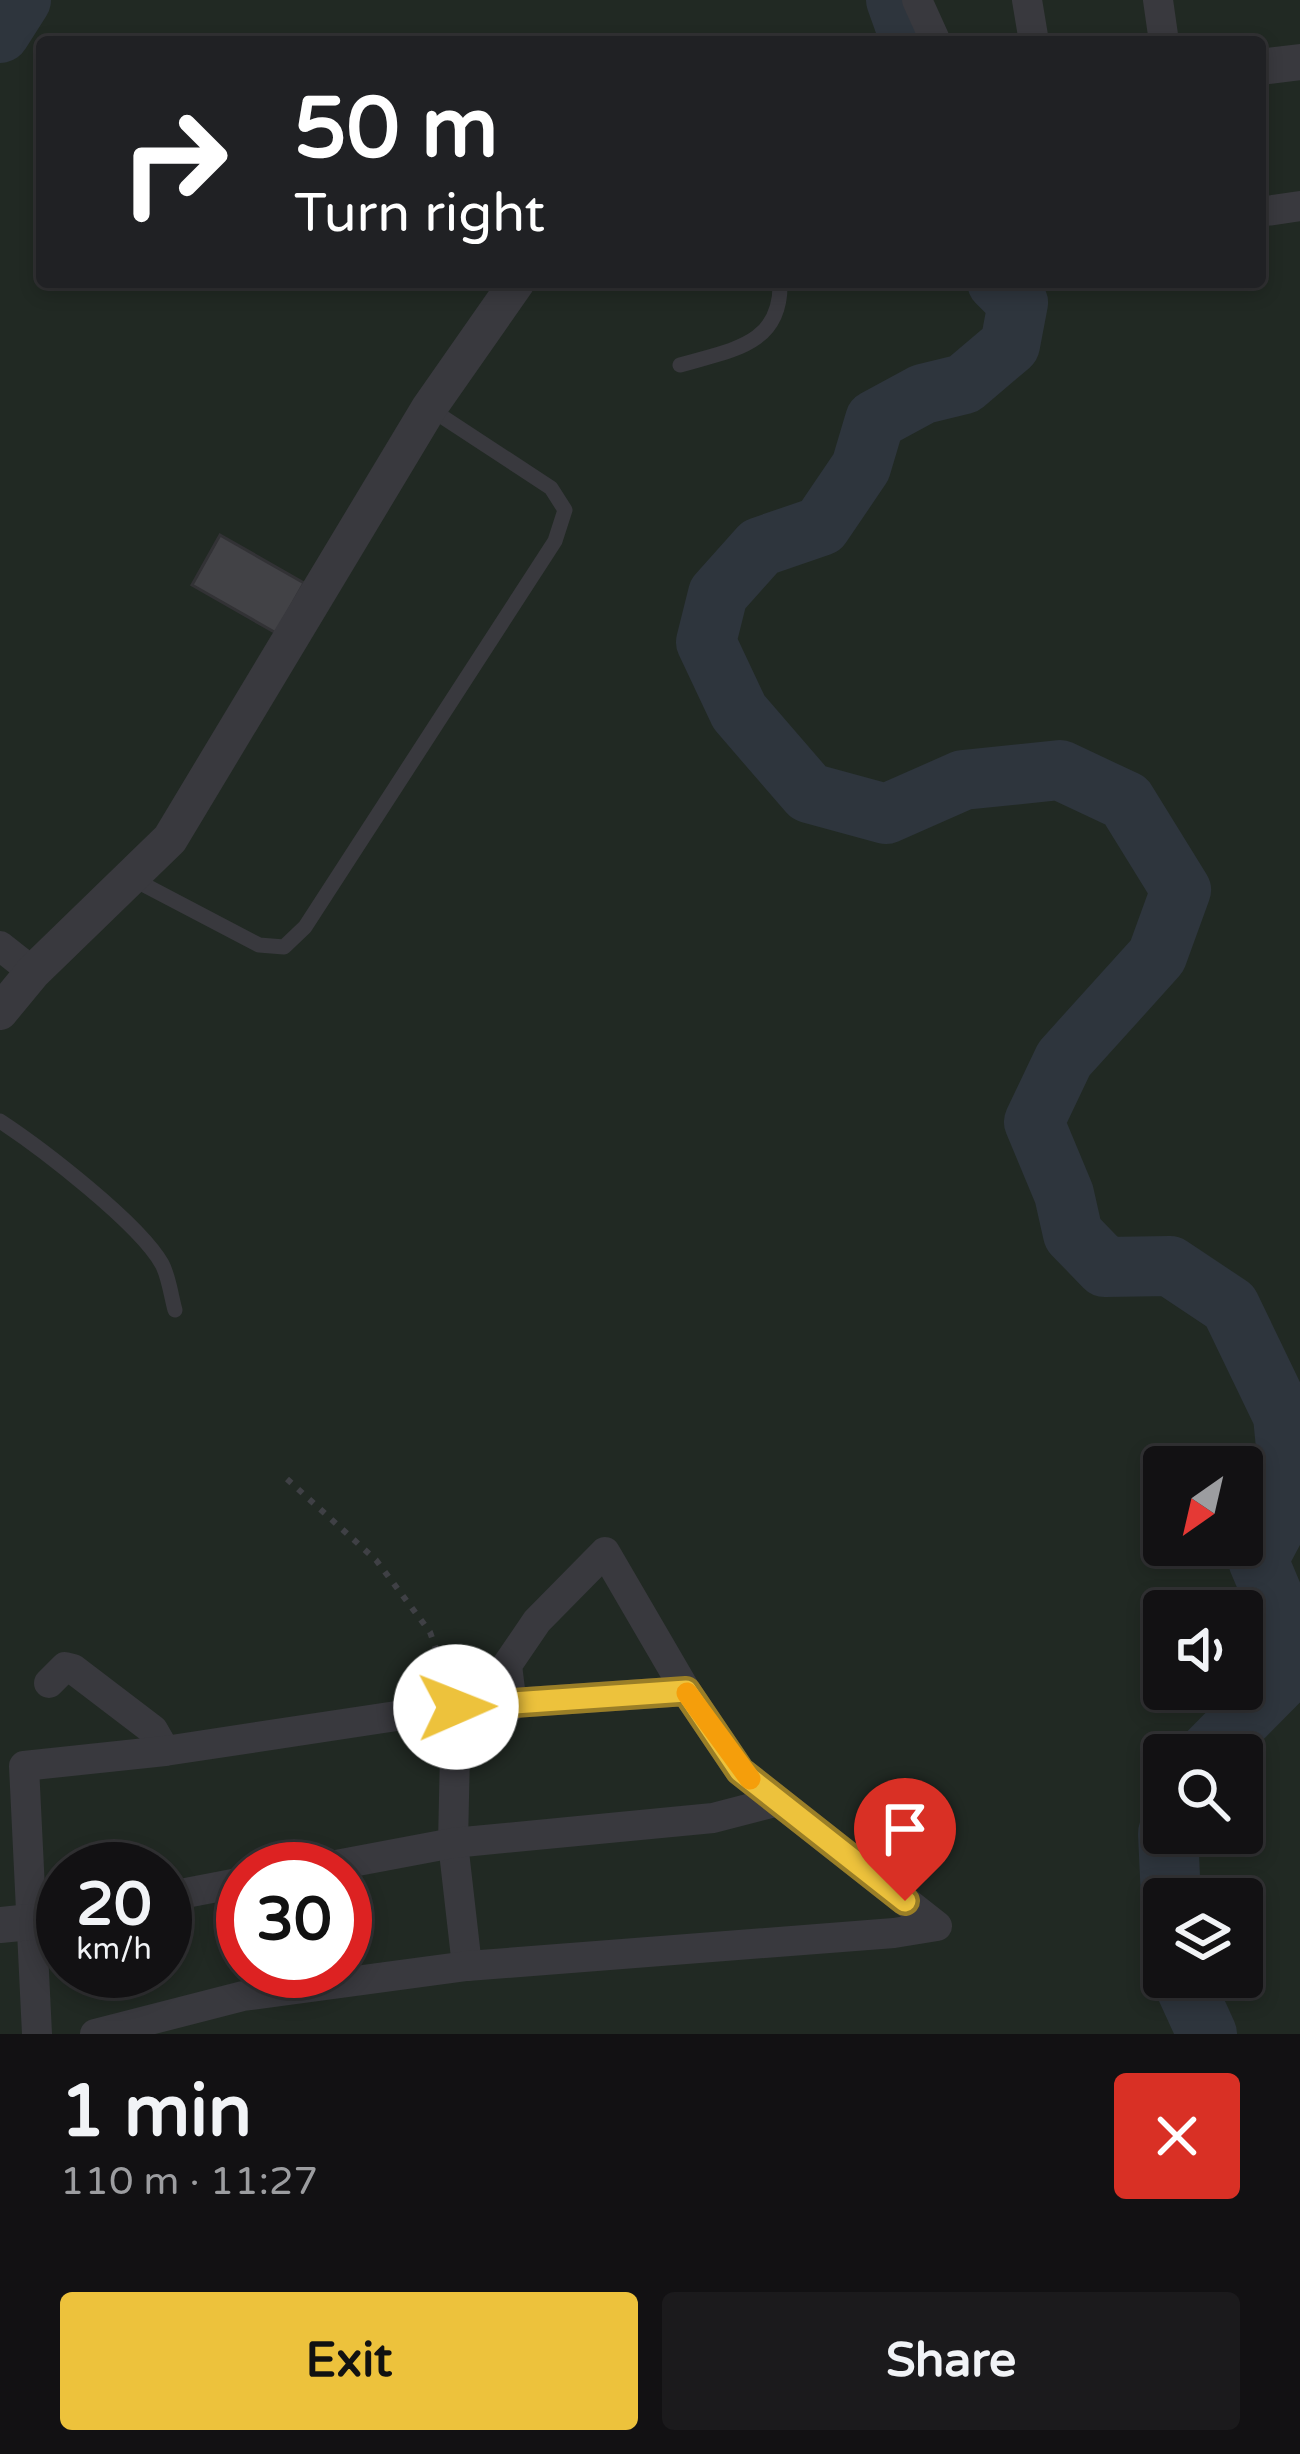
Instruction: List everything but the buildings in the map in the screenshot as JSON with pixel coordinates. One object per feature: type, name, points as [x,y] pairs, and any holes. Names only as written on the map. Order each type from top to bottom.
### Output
[{"type":"street","points":[[917,0],[933,36]]},
{"type":"street","points":[[1027,0],[1033,36]]},
{"type":"street","points":[[1158,0],[1163,36]]},
{"type":"street","points":[[1266,66],[1300,62]]},
{"type":"street","points":[[1266,211],[1300,206]]},
{"type":"street","points":[[0,1012],[33,972],[170,839],[429,409],[514,288]]},
{"type":"street","points":[[0,946],[33,972]]},
{"type":"street","points":[[95,2034],[243,1996],[466,1966],[937,1926],[740,1771],[686,1691],[605,1552],[537,1621],[507,1665],[512,1706]]},
{"type":"street","points":[[49,1683],[65,1666],[73,1669],[153,1730],[165,1751]]},
{"type":"street","points":[[37,2034],[24,1766],[165,1751],[456,1707],[686,1691]]},
{"type":"street","points":[[456,1707],[452,1844],[466,1966]]},
{"type":"street","points":[[372,1859],[452,1844],[713,1818],[776,1802]]},
{"type":"lane","points":[[680,364],[754,341],[771,326],[779,288]]},
{"type":"lane","points":[[130,877],[259,945],[284,947],[305,928],[556,541],[565,510],[551,488],[429,409]]},
{"type":"lane","points":[[0,1121],[130,1228],[163,1265],[175,1310]]},
{"type":"path","points":[[286,1479],[376,1560],[430,1632],[456,1707]]},
{"type":"shaded area","points":[[0,0],[1300,0],[1300,2034],[0,2034]]},
{"type":"waterway","points":[[0,33],[21,0]]},
{"type":"waterway","points":[[896,0],[909,36]]},
{"type":"waterway","points":[[1003,288],[1018,303],[1010,345],[964,384],[923,394],[875,420],[861,467],[821,526],[760,547],[718,594],[706,642],[739,712],[809,793],[886,814],[963,780],[1060,770],[1126,801],[1181,890],[1157,956],[1064,1059],[1034,1122],[1064,1194],[1073,1234],[1105,1267],[1170,1266],[1230,1306],[1283,1416],[1291,1498],[1258,1560],[1282,1617],[1283,1677],[1227,1734]]},
{"type":"waterway","points":[[1169,1854],[1170,1878]]},
{"type":"waterway","points":[[1191,1998],[1207,2034]]},
{"type":"slow traffic","points":[[687,1693],[750,1779]]},
{"type":"route","points":[[456,1707],[686,1691],[740,1771],[905,1901]]}]
